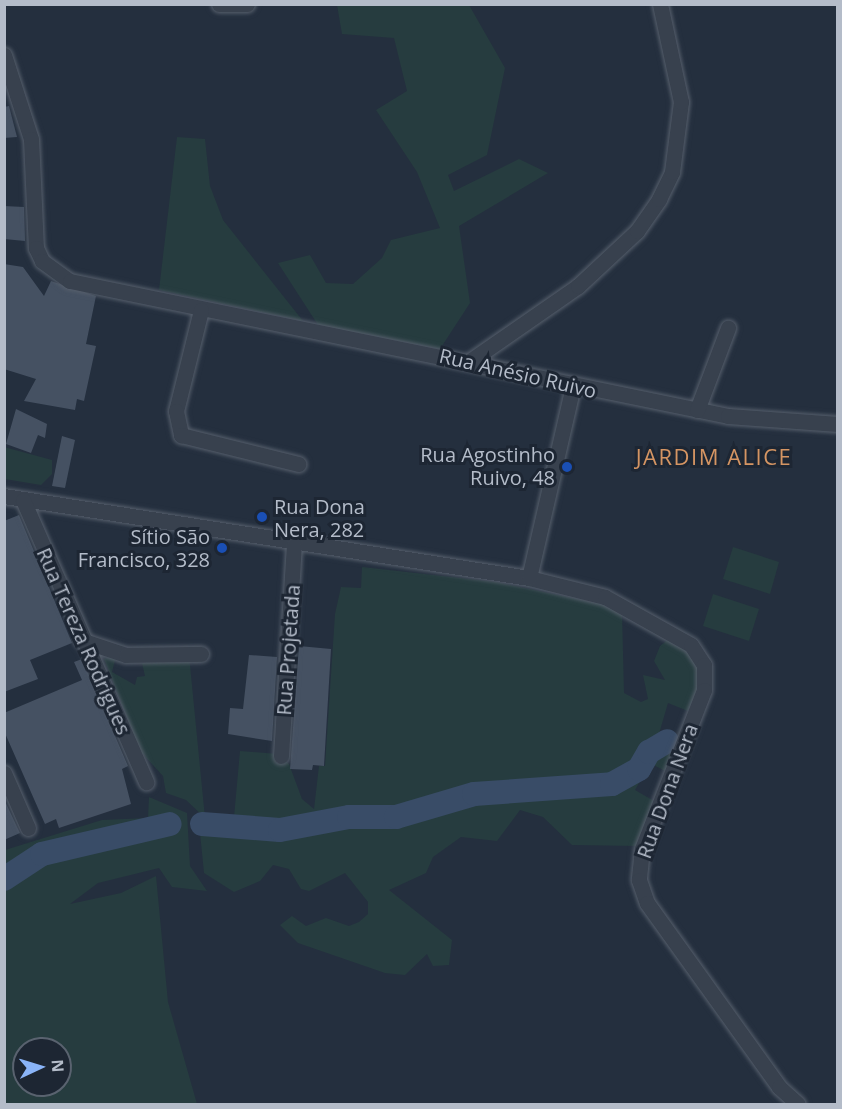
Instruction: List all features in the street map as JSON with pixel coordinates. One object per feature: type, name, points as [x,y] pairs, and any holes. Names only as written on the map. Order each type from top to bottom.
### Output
[{"type":"street","points":[[219,4],[247,4]]},
{"type":"street","points":[[470,361],[578,285],[637,231],[659,199],[672,172],[681,102],[660,4]]},
{"type":"street","name":"Rua Anésio Ruivo","points":[[4,55],[31,139],[36,249],[42,261],[70,281],[201,310],[470,361],[573,386],[698,410],[837,424]]},
{"type":"street","points":[[201,310],[176,411],[181,435],[298,464]]},
{"type":"street","points":[[698,410],[728,328]]},
{"type":"street","points":[[529,578],[573,386]]},
{"type":"street","name":"Rua Dona Nera","points":[[4,496],[294,544],[529,578],[632,609],[700,655],[704,690],[642,849],[639,880],[647,903],[779,1087],[798,1104]]},
{"type":"street","name":"Rua Tereza Rodrigues","points":[[22,500],[81,640],[146,782]]},
{"type":"street","name":"Rua Projetada","points":[[281,756],[294,544]]},
{"type":"street","points":[[81,640],[126,655],[201,654]]},
{"type":"street","points":[[4,773],[28,828]]},
{"type":"green space","points":[[337,5],[469,5],[505,68],[487,155],[448,175],[454,191],[519,159],[548,173],[459,226],[470,303],[440,349],[318,325],[278,263],[310,255],[326,283],[353,284],[382,258],[391,240],[440,228],[417,172],[376,110],[407,91],[394,38],[342,34]]},
{"type":"green space","points":[[177,137],[205,139],[210,186],[223,220],[303,321],[159,290]]},
{"type":"green space","points":[[4,447],[52,460],[52,474],[41,485],[5,479]]},
{"type":"green space","points":[[733,547],[779,562],[770,594],[723,579]]},
{"type":"green space","points":[[362,567],[496,582],[616,607],[622,612],[624,693],[641,702],[648,699],[643,675],[665,680],[654,661],[660,646],[670,638],[697,656],[699,690],[688,711],[668,703],[656,744],[674,755],[665,771],[650,763],[635,790],[654,801],[637,846],[572,845],[543,817],[520,810],[497,841],[461,837],[433,857],[426,873],[389,890],[452,940],[449,965],[433,966],[427,954],[405,975],[385,973],[298,943],[280,925],[292,916],[306,926],[326,918],[349,926],[359,922],[368,914],[368,902],[345,873],[309,891],[301,889],[289,869],[273,865],[260,881],[234,892],[204,873],[200,833],[205,818],[234,817],[240,751],[278,754],[289,764],[302,799],[314,809],[319,766],[325,766],[335,614],[341,587],[361,588]]},
{"type":"green space","points":[[713,594],[759,609],[749,641],[703,626]]},
{"type":"green space","points":[[189,655],[205,818],[186,800],[166,793],[163,776],[140,751],[104,659],[116,656],[112,672],[135,685],[137,677],[145,676],[142,663]]},
{"type":"green space","points":[[149,797],[187,813],[190,866],[207,891],[172,887],[159,868],[98,883],[70,904],[121,893],[156,876],[168,1002],[197,1104],[5,1104],[5,891],[54,857],[160,832],[166,825],[154,819],[127,823],[38,850],[5,871],[5,850],[102,820],[148,818]]},
{"type":"building","points":[[9,106],[17,137],[4,138],[4,107]]},
{"type":"building","points":[[4,206],[24,207],[25,241],[4,239]]},
{"type":"building","points":[[4,264],[23,267],[44,296],[51,281],[96,296],[86,344],[96,346],[84,401],[77,399],[75,410],[24,401],[36,379],[4,369]]},
{"type":"building","points":[[16,409],[47,424],[45,438],[38,435],[31,453],[6,444]]},
{"type":"building","points":[[62,436],[75,440],[65,488],[52,486]]},
{"type":"building","points":[[19,515],[72,643],[30,660],[38,679],[4,692],[4,521]]},
{"type":"building","points":[[299,646],[331,649],[324,766],[313,765],[312,770],[290,769]]},
{"type":"building","points":[[249,655],[277,657],[272,741],[228,734],[230,708],[243,709]]},
{"type":"building","points":[[82,659],[128,766],[122,769],[131,804],[59,828],[56,819],[45,824],[4,731],[4,713],[82,680],[74,662]]},
{"type":"building","points":[[4,799],[20,833],[4,840]]},
{"type":"waterway","points":[[202,824],[280,830],[349,817],[396,817],[474,794],[612,784],[639,769],[649,752],[667,741]]},
{"type":"waterway","points":[[4,879],[42,854],[170,824]]},
{"type":"place","name":"Rua Agostinho Ruivo, 48","points":[[567,467]]},
{"type":"place","name":"Rua Dona Nera, 282","points":[[262,517]]},
{"type":"place","name":"Sítio São Francisco, 328","points":[[222,548]]},
{"type":"district","name":"JARDIM ALICE","points":[[714,457]]}]
